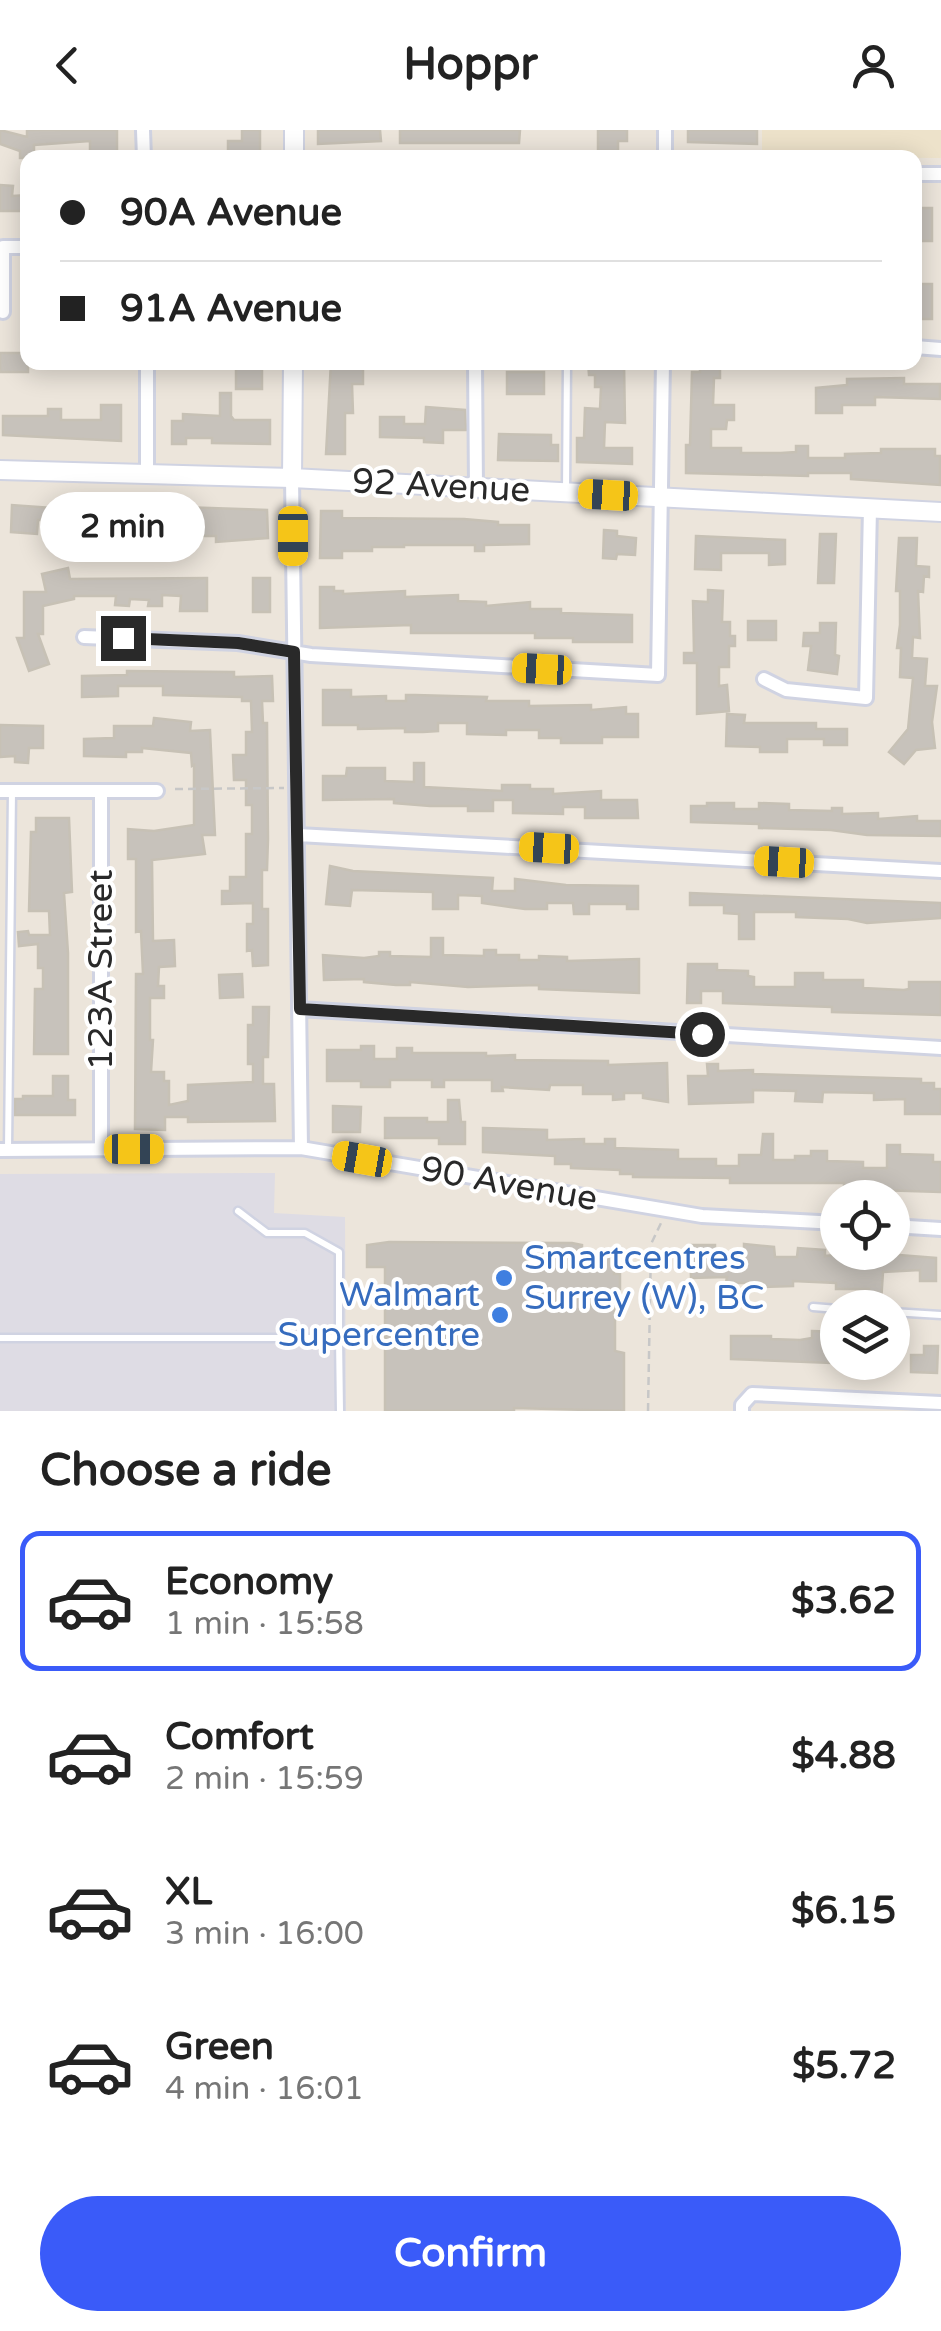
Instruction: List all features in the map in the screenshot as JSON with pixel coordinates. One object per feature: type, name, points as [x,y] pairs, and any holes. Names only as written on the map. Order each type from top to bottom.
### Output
[{"type":"street","points":[[3,312],[4,247],[20,247]]},
{"type":"street","points":[[147,370],[148,472]]},
{"type":"street","points":[[293,370],[302,1148]]},
{"type":"street","points":[[475,370],[476,489]]},
{"type":"street","points":[[84,637],[238,643],[294,652],[658,676],[663,370]]},
{"type":"street","name":"92 Avenue","points":[[0,470],[292,478],[941,512]]},
{"type":"street","points":[[764,680],[786,690],[866,698],[870,508]]},
{"type":"street","points":[[6,791],[158,791]]},
{"type":"street","name":"123A Street","points":[[100,792],[101,1150]]},
{"type":"street","points":[[298,835],[941,872]]},
{"type":"street","points":[[300,1009],[941,1048]]},
{"type":"street","name":"90 Avenue","points":[[4,1150],[302,1148],[702,1216],[820,1222]]},
{"type":"street","points":[[910,1227],[941,1229]]},
{"type":"street","points":[[742,1408],[752,1394],[941,1403]]},
{"type":"lane","points":[[566,493],[567,370]]},
{"type":"lane","points":[[4,1150],[6,791]]},
{"type":"lane","points":[[238,1212],[266,1232],[305,1233],[339,1252],[340,1411]]},
{"type":"lane","points":[[813,1307],[820,1307]]},
{"type":"lane","points":[[910,1313],[941,1315]]},
{"type":"lane","points":[[0,1338],[340,1338]]},
{"type":"path","points":[[176,789],[288,788]]},
{"type":"path","points":[[648,1411],[650,1244],[662,1221]]},
{"type":"shaded area","points":[[762,130],[941,130],[941,158],[922,158],[922,150],[762,150]]},
{"type":"shaded area","points":[[275,1173],[274,1213],[345,1217],[346,1411],[0,1411],[0,1174]]},
{"type":"building","points":[[0,130],[27,137],[27,130],[117,130],[117,150],[90,150],[90,141],[34,145],[34,150],[20,151],[0,144]]},
{"type":"building","points":[[242,130],[260,130],[260,150],[228,150],[228,141],[242,141]]},
{"type":"building","points":[[318,130],[380,130],[381,141],[318,144]]},
{"type":"building","points":[[400,130],[520,130],[519,143],[400,143]]},
{"type":"building","points":[[598,130],[627,130],[627,141],[618,141],[618,150],[598,150]]},
{"type":"building","points":[[688,130],[757,130],[757,144],[688,142]]},
{"type":"building","points":[[0,185],[13,186],[12,196],[20,196],[20,211],[0,211]]},
{"type":"building","points":[[922,208],[932,208],[932,241],[922,241]]},
{"type":"building","points":[[922,284],[932,284],[932,319],[922,319]]},
{"type":"building","points":[[0,353],[20,353],[20,370],[28,370],[28,372],[0,372]]},
{"type":"building","points":[[236,370],[262,370],[262,389],[236,389]]},
{"type":"building","points":[[331,370],[363,370],[363,384],[352,384],[353,413],[345,413],[345,454],[326,454]]},
{"type":"building","points":[[589,370],[624,370],[625,423],[605,422],[604,448],[632,448],[632,464],[577,462],[577,438],[584,438],[585,408],[600,409],[601,387],[595,387],[595,375],[589,375]]},
{"type":"building","points":[[720,370],[720,378],[714,378],[713,405],[734,405],[734,420],[727,420],[726,429],[711,429],[711,448],[781,453],[796,452],[796,446],[808,446],[808,458],[845,458],[845,454],[881,453],[881,449],[935,449],[935,456],[940,456],[940,485],[851,479],[851,473],[686,473],[692,372]]},
{"type":"building","points":[[507,372],[544,372],[544,394],[507,394]]},
{"type":"building","points":[[904,378],[904,384],[940,384],[940,399],[875,397],[875,405],[842,405],[842,413],[816,413],[816,388],[847,385],[847,379]]},
{"type":"building","points":[[220,393],[231,393],[234,420],[270,420],[270,444],[212,443],[212,438],[186,438],[186,444],[172,444],[172,421],[183,421],[183,414],[220,416]]},
{"type":"building","points":[[101,405],[121,405],[121,441],[3,435],[3,416],[48,416],[48,409],[61,409],[61,420],[101,420]]},
{"type":"building","points":[[426,407],[465,410],[466,430],[443,430],[443,443],[424,442],[424,438],[380,437],[380,417],[404,417],[404,424],[425,424]]},
{"type":"building","points":[[499,434],[551,435],[551,445],[558,445],[558,461],[498,460]]},
{"type":"building","points":[[53,504],[127,506],[127,517],[140,517],[140,541],[114,541],[114,520],[38,520],[37,534],[11,532],[12,505],[53,508]]},
{"type":"building","points":[[150,506],[267,510],[268,538],[216,542],[216,536],[188,536],[188,524],[150,524]]},
{"type":"building","points":[[321,511],[342,511],[342,518],[464,519],[529,525],[529,544],[484,545],[484,551],[475,551],[475,545],[372,547],[372,551],[342,551],[342,558],[320,558]]},
{"type":"building","points":[[604,530],[636,538],[635,555],[603,558]]},
{"type":"building","points":[[820,534],[836,534],[834,583],[818,583]]},
{"type":"building","points":[[696,536],[785,540],[785,564],[769,565],[769,553],[721,553],[721,570],[695,569]]},
{"type":"building","points":[[899,538],[917,538],[916,566],[929,567],[923,592],[918,591],[920,638],[913,637],[912,658],[927,659],[925,686],[937,686],[932,722],[935,748],[916,750],[904,764],[889,752],[908,729],[913,678],[900,677],[901,648],[897,648]]},
{"type":"building","points":[[68,568],[70,579],[207,578],[207,611],[180,611],[181,596],[162,595],[162,606],[148,606],[149,600],[130,599],[129,606],[115,605],[116,596],[74,596],[43,606],[43,634],[38,634],[49,664],[29,671],[17,638],[24,638],[24,592],[46,592],[42,574]]},
{"type":"building","points":[[253,578],[270,578],[270,612],[253,612]]},
{"type":"building","points":[[320,587],[334,587],[334,591],[343,594],[405,591],[405,597],[458,595],[458,601],[486,602],[486,606],[530,602],[530,609],[561,609],[561,613],[632,615],[632,642],[573,642],[573,638],[535,638],[535,633],[411,633],[411,625],[320,628]]},
{"type":"building","points":[[708,590],[723,591],[722,622],[730,622],[735,646],[729,646],[729,667],[719,667],[719,686],[727,685],[729,711],[697,714],[697,663],[684,663],[684,653],[694,653],[693,601],[708,602]]},
{"type":"building","points":[[748,621],[776,621],[776,640],[748,640]]},
{"type":"building","points":[[820,623],[836,623],[837,674],[808,670],[811,646],[803,646],[804,633],[820,633]]},
{"type":"building","points":[[127,671],[272,676],[273,701],[262,701],[263,723],[267,723],[268,839],[267,870],[262,870],[262,909],[268,909],[268,965],[253,966],[252,950],[247,951],[247,924],[253,924],[253,903],[222,904],[222,891],[230,891],[230,877],[246,877],[246,834],[252,834],[252,805],[246,805],[246,780],[234,780],[233,755],[246,755],[246,732],[252,732],[251,701],[242,701],[242,697],[163,695],[163,686],[118,686],[118,696],[82,697],[82,676],[127,675]]},
{"type":"building","points":[[323,690],[351,690],[351,697],[386,696],[386,701],[406,701],[406,695],[415,695],[529,701],[529,706],[591,705],[591,710],[626,707],[626,714],[638,714],[638,737],[602,737],[602,743],[561,743],[561,738],[539,738],[539,730],[506,730],[506,735],[467,734],[467,723],[438,723],[438,731],[423,732],[323,725]]},
{"type":"building","points":[[727,714],[745,715],[744,723],[816,723],[816,729],[847,729],[847,745],[824,745],[824,739],[787,739],[787,752],[726,746]]},
{"type":"building","points":[[154,718],[191,722],[190,731],[210,730],[215,835],[202,835],[205,854],[152,860],[153,941],[174,940],[175,966],[159,967],[158,986],[164,986],[164,998],[150,998],[151,1072],[164,1072],[164,1081],[169,1081],[169,1105],[188,1101],[188,1085],[253,1082],[253,1064],[248,1064],[248,1025],[253,1025],[253,1007],[269,1007],[263,1084],[274,1084],[275,1121],[188,1122],[188,1117],[165,1117],[165,1130],[135,1129],[136,974],[143,974],[141,931],[136,932],[136,859],[128,859],[128,829],[154,831],[194,825],[194,765],[191,753],[142,748],[142,752],[126,752],[126,757],[84,756],[84,739],[114,738],[114,726],[153,726]]},
{"type":"building","points":[[0,725],[43,726],[43,748],[29,748],[28,763],[15,762],[15,756],[0,757]]},
{"type":"building","points":[[414,763],[424,763],[424,787],[502,791],[502,785],[530,785],[530,789],[553,789],[553,794],[601,791],[601,800],[637,800],[638,818],[585,818],[585,807],[563,807],[563,814],[513,813],[513,800],[493,800],[493,811],[468,811],[468,806],[394,803],[394,799],[323,800],[323,776],[346,776],[347,768],[385,768],[385,781],[414,782]]},
{"type":"building","points":[[734,803],[734,809],[759,809],[759,803],[789,804],[789,810],[842,808],[842,814],[878,813],[878,819],[917,816],[917,821],[941,821],[941,836],[867,835],[759,828],[759,824],[691,822],[691,806]]},
{"type":"building","points":[[36,818],[69,818],[72,892],[64,893],[68,1054],[34,1054],[35,989],[43,989],[43,968],[38,968],[38,944],[19,946],[18,932],[50,935],[49,911],[29,911],[31,832],[36,832]]},
{"type":"building","points":[[330,866],[353,871],[493,878],[492,891],[515,891],[515,879],[566,885],[638,886],[638,909],[627,909],[627,904],[589,904],[589,914],[574,914],[573,903],[547,903],[547,909],[525,909],[482,903],[482,896],[458,895],[458,909],[433,909],[433,892],[352,890],[350,906],[326,904]]},
{"type":"building","points":[[690,893],[941,903],[941,918],[867,923],[796,917],[796,912],[754,912],[754,939],[739,939],[739,914],[724,913],[724,905],[690,905]]},
{"type":"building","points":[[431,938],[443,938],[443,955],[484,956],[484,950],[496,950],[496,955],[519,955],[519,960],[539,960],[539,956],[567,957],[567,961],[639,959],[639,993],[539,989],[539,985],[468,987],[324,980],[323,955],[364,958],[390,952],[390,956],[431,957]]},
{"type":"building","points":[[688,964],[717,964],[717,970],[748,971],[748,976],[754,977],[754,987],[795,987],[795,973],[823,973],[823,980],[863,980],[863,988],[904,990],[909,989],[909,982],[941,982],[941,1015],[723,1003],[723,991],[701,991],[701,1003],[687,1003]]},
{"type":"building","points":[[242,974],[243,997],[220,998],[219,975]]},
{"type":"building","points":[[361,1046],[374,1046],[374,1059],[397,1059],[397,1048],[412,1048],[412,1053],[515,1055],[515,1060],[608,1061],[608,1065],[667,1063],[668,1102],[643,1098],[643,1093],[624,1093],[624,1099],[613,1100],[613,1094],[583,1094],[583,1085],[550,1085],[549,1090],[502,1087],[503,1091],[492,1091],[492,1080],[444,1080],[444,1087],[432,1087],[432,1080],[390,1080],[390,1087],[361,1087],[361,1081],[327,1081],[327,1050],[361,1050]]},
{"type":"building","points":[[707,1064],[718,1064],[718,1071],[753,1070],[753,1074],[921,1079],[921,1083],[934,1083],[934,1089],[941,1089],[941,1114],[905,1114],[905,1099],[874,1100],[874,1093],[823,1092],[822,1102],[795,1101],[796,1091],[753,1090],[753,1102],[689,1104],[688,1076],[708,1076]]},
{"type":"building","points":[[53,1076],[68,1076],[68,1100],[75,1100],[75,1115],[15,1115],[15,1099],[53,1096]]},
{"type":"building","points":[[448,1100],[459,1100],[465,1144],[439,1144],[439,1138],[385,1138],[385,1118],[448,1122]]},
{"type":"building","points":[[333,1106],[361,1107],[360,1132],[333,1132]]},
{"type":"building","points":[[483,1128],[547,1130],[547,1140],[584,1139],[584,1144],[605,1144],[605,1139],[615,1139],[615,1148],[678,1150],[678,1159],[716,1159],[716,1166],[739,1166],[739,1155],[761,1155],[763,1134],[773,1134],[773,1160],[795,1160],[795,1156],[811,1156],[811,1151],[827,1151],[827,1161],[863,1162],[863,1168],[887,1168],[887,1145],[900,1145],[900,1154],[933,1155],[933,1162],[941,1162],[941,1192],[910,1191],[910,1180],[730,1183],[730,1178],[633,1177],[620,1174],[620,1170],[555,1164],[555,1156],[483,1152]]},
{"type":"building","name":"Walmart Supercentre","points":[[572,1243],[582,1245],[582,1255],[614,1255],[614,1274],[620,1274],[620,1289],[615,1289],[615,1351],[624,1353],[624,1411],[385,1411],[385,1267],[367,1267],[367,1245]]},
{"type":"building","points":[[744,1244],[774,1247],[775,1257],[797,1257],[798,1248],[820,1250],[820,1270],[910,1270],[910,1256],[936,1258],[936,1281],[920,1281],[920,1270],[883,1272],[882,1290],[836,1289],[836,1283],[793,1281],[793,1286],[763,1287],[763,1283],[726,1283],[727,1277],[691,1278],[690,1245],[715,1245],[715,1254],[744,1254]]},
{"type":"building","points":[[812,1331],[820,1331],[820,1363],[731,1359],[731,1336],[812,1338]]},
{"type":"building","points":[[924,1346],[938,1346],[937,1373],[911,1372],[911,1355],[924,1355]]},
{"type":"place","name":"Smartcentres Surrey (W), BC","points":[[504,1278]]},
{"type":"place","name":"Walmart Supercentre","points":[[500,1315]]},
{"type":"route","points":[[123,638],[238,643],[294,652],[300,1009],[702,1034]]}]
